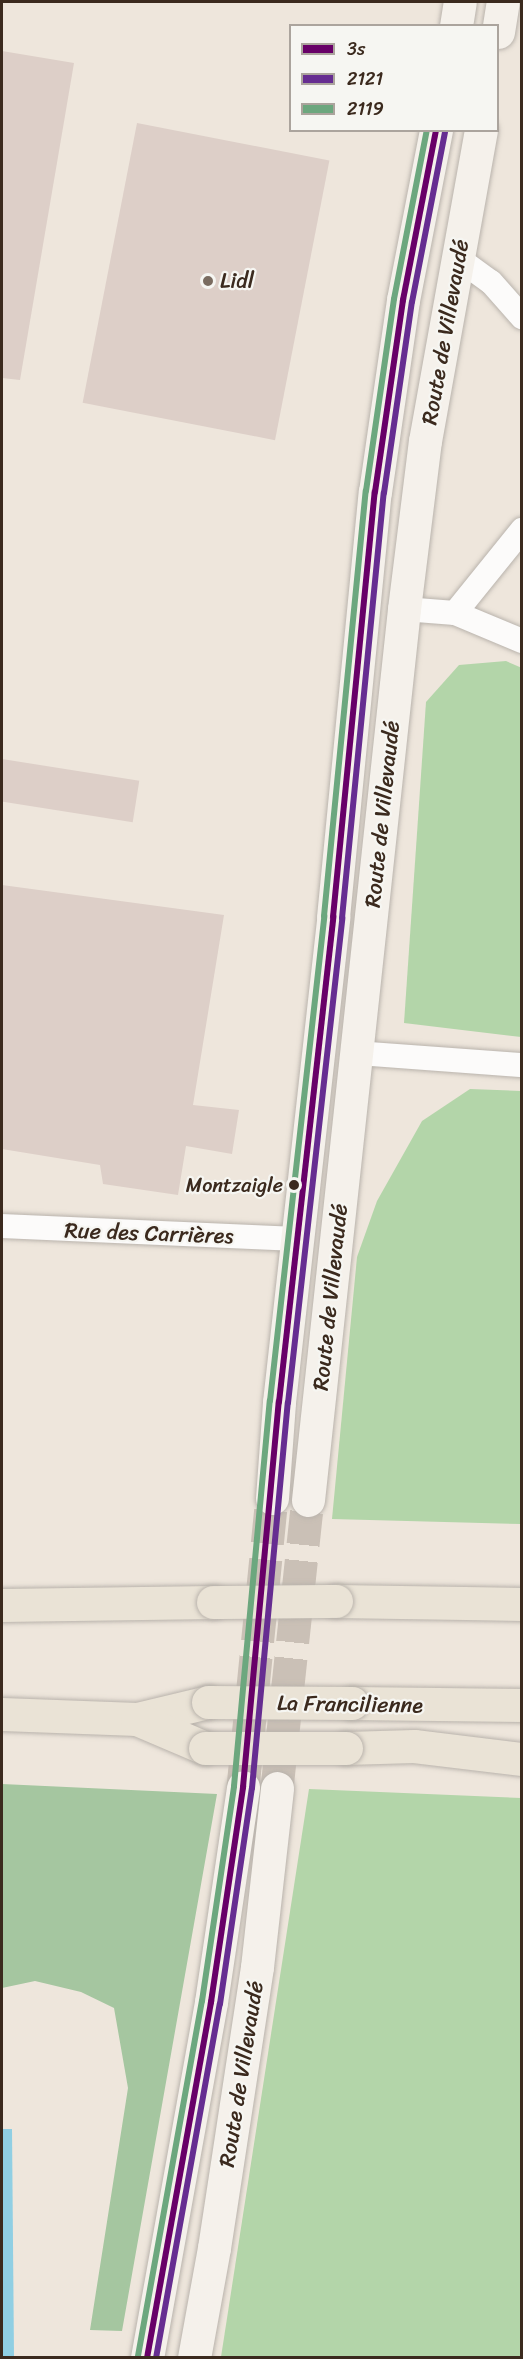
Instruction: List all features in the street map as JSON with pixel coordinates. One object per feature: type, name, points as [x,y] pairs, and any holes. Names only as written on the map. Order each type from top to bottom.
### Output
[{"type":"highway","points":[[2,1605],[336,1600],[522,1604]]},
{"type":"highway","name":"La Francilienne","points":[[2,1714],[137,1719],[208,1702],[522,1706]]},
{"type":"highway","points":[[137,1719],[205,1748],[414,1746],[522,1759]]},
{"type":"main road","points":[[456,24],[460,2]]},
{"type":"main road","points":[[499,26],[503,2]]},
{"type":"main road","name":"Route de Villevaudé","points":[[272,1498],[279,1402],[375,492],[403,300],[436,132]]},
{"type":"main road","name":"Route de Villevaudé","points":[[308,1500],[404,609],[425,441],[481,132]]},
{"type":"main road","name":"Route de Villevaudé","points":[[147,2358],[211,2002],[243,1787]]},
{"type":"main road","name":"Route de Villevaudé","points":[[194,2358],[214,2248],[257,1967],[277,1788]]},
{"type":"lane","points":[[459,259],[491,282],[522,316]]},
{"type":"lane","points":[[455,613],[522,530]]},
{"type":"lane","points":[[404,609],[455,613],[522,640]]},
{"type":"lane","points":[[357,1053],[522,1065]]},
{"type":"lane","name":"Rue des Carrières","points":[[2,1226],[297,1239]]},
{"type":"green space","points":[[506,661],[522,668],[521,1037],[404,1023],[426,702],[459,665]]},
{"type":"green space","points":[[470,1089],[521,1091],[521,1524],[332,1519],[357,1257],[377,1201],[422,1121]]},
{"type":"green space","points":[[2,1784],[217,1794],[122,2331],[90,2330],[128,2088],[114,2008],[81,1992],[35,1981],[2,1988]]},
{"type":"green space","points":[[309,1789],[521,1798],[521,2357],[221,2357]]},
{"type":"water","points":[[2,2129],[12,2129],[14,2357],[2,2357]]},
{"type":"building","points":[[2,51],[74,63],[20,380],[2,378]]},
{"type":"building","name":"Lidl","points":[[137,123],[329,160],[275,440],[83,403]]},
{"type":"building","points":[[2,759],[139,781],[133,822],[2,802]]},
{"type":"building","points":[[2,885],[224,915],[193,1105],[239,1110],[232,1154],[186,1146],[178,1195],[103,1184],[100,1165],[2,1149]]},
{"type":"tunnel","points":[[243,1787],[272,1498]]},
{"type":"tunnel","points":[[277,1788],[308,1500]]},
{"type":"transit line","name":"2119","points":[[138,2356],[202,2001],[234,1786],[270,1401],[324,916],[366,491],[394,299],[427,132]]},
{"type":"transit line","name":"3s","points":[[147,2358],[211,2002],[243,1787],[279,1402],[333,917],[375,492],[403,300],[436,132]]},
{"type":"transit line","name":"2121","points":[[156,2358],[220,2004],[252,1788],[288,1403],[342,918],[384,493],[412,302],[445,132]]},
{"type":"place","name":"Lidl","points":[[208,281]]},
{"type":"place","name":"Montzaigle","points":[[294,1185]]}]
